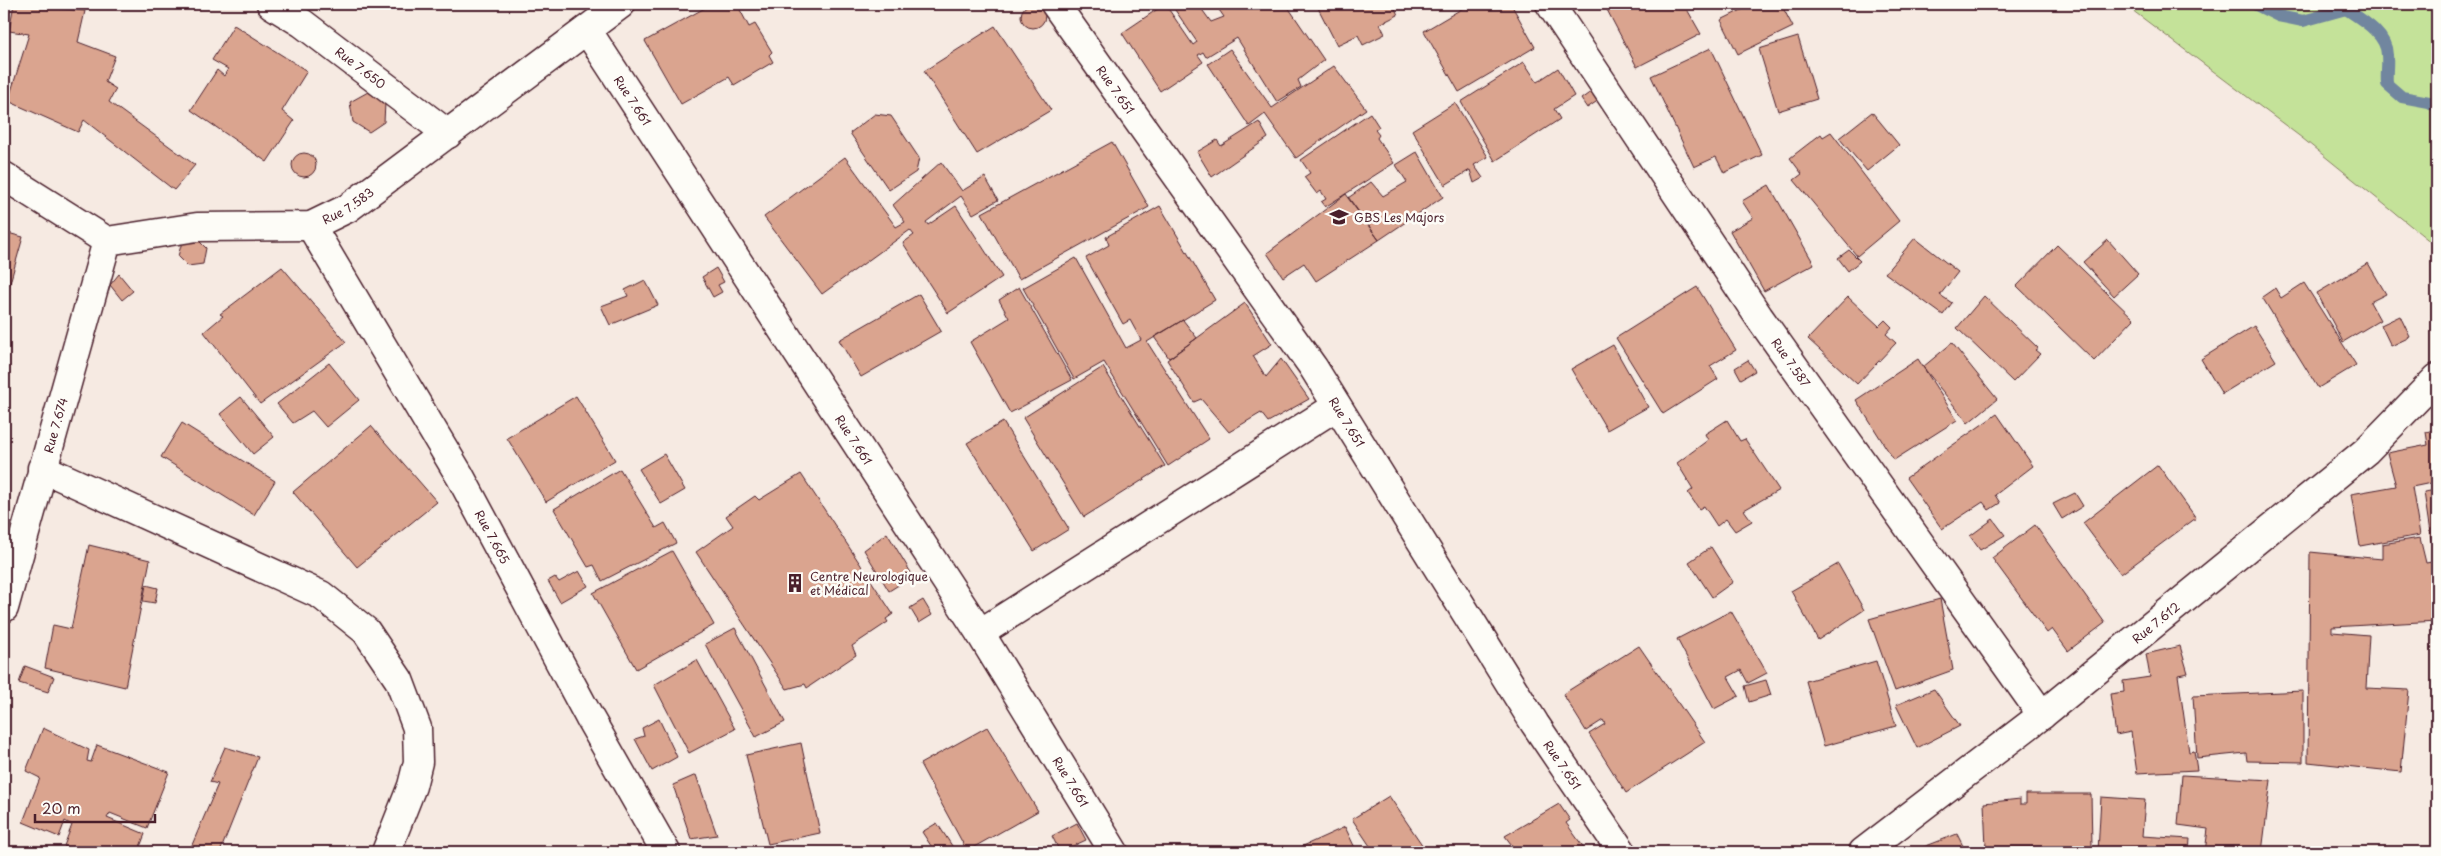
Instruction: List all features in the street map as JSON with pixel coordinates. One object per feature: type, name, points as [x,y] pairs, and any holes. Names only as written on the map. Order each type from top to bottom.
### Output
[{"type":"street","name":"Rue 7.650","points":[[271,4],[302,23],[448,134]]},
{"type":"street","name":"Rue 7.583","points":[[107,241],[197,227],[311,226],[348,208],[621,4]]},
{"type":"street","name":"Rue 7.651","points":[[1055,4],[1313,367],[1433,563],[1535,724],[1622,852]]},
{"type":"street","name":"Rue 7.587","points":[[1550,4],[1758,317],[2042,714]]},
{"type":"street","name":"Rue 7.661","points":[[587,30],[980,633],[1114,852]]},
{"type":"street","points":[[4,176],[107,241]]},
{"type":"street","name":"Rue 7.665","points":[[311,226],[460,476],[589,717],[666,852]]},
{"type":"street","name":"Rue 7.674","points":[[4,608],[107,241]]},
{"type":"street","name":"Rue 7.612","points":[[1863,852],[2042,714],[2366,451],[2437,378]]},
{"type":"street","points":[[980,633],[1337,406]]},
{"type":"street","points":[[42,468],[321,595],[366,631],[399,680],[417,728],[418,762],[412,786],[386,852]]},
{"type":"green space","points":[[2124,4],[2437,4],[2437,247],[2302,138]]},
{"type":"building","points":[[14,4],[85,11],[78,42],[115,56],[105,82],[116,89],[109,102],[195,165],[174,190],[84,120],[78,132],[8,101],[29,34],[9,31]]},
{"type":"building","points":[[712,4],[737,4],[749,27],[755,24],[772,52],[769,55],[773,62],[734,85],[729,77],[681,104],[645,41]]},
{"type":"building","points":[[1033,4],[1042,7],[1045,16],[1042,25],[1033,28],[1024,25],[1021,16],[1024,7]]},
{"type":"building","points":[[1165,4],[1193,45],[1197,42],[1173,7],[1177,4],[1198,4],[1211,22],[1224,17],[1215,4],[1286,4],[1324,60],[1298,80],[1301,87],[1277,102],[1237,38],[1206,57],[1203,52],[1198,55],[1203,62],[1160,91],[1122,33]]},
{"type":"building","points":[[1316,4],[1393,4],[1398,15],[1380,24],[1385,34],[1363,45],[1358,35],[1337,45]]},
{"type":"building","points":[[1470,4],[1511,4],[1535,47],[1459,92],[1424,31]]},
{"type":"building","points":[[1604,4],[1684,4],[1701,34],[1637,67]]},
{"type":"building","points":[[1754,4],[1781,4],[1793,27],[1738,54],[1721,20]]},
{"type":"building","points":[[234,25],[307,71],[282,111],[294,121],[267,162],[191,110],[217,70],[224,76],[228,69],[212,60]]},
{"type":"building","points":[[995,26],[1051,110],[977,154],[924,71]]},
{"type":"building","points":[[1798,37],[1817,99],[1778,111],[1759,49]]},
{"type":"building","points":[[1711,48],[1762,155],[1724,173],[1716,157],[1694,167],[1651,76]]},
{"type":"building","points":[[1230,49],[1272,108],[1334,66],[1366,109],[1296,158],[1265,114],[1249,126],[1208,64]]},
{"type":"building","points":[[4,58],[7,58],[4,84]]},
{"type":"building","points":[[1524,62],[1537,82],[1558,68],[1574,96],[1554,109],[1560,119],[1495,161],[1461,102]]},
{"type":"building","points":[[1595,89],[1602,98],[1587,108],[1581,99]]},
{"type":"building","points":[[368,92],[385,103],[384,122],[369,132],[353,122],[350,102]]},
{"type":"building","points":[[1455,103],[1488,157],[1474,165],[1483,178],[1474,183],[1470,170],[1445,185],[1412,130]]},
{"type":"building","points":[[1872,112],[1899,145],[1867,171],[1839,138]]},
{"type":"building","points":[[1370,113],[1379,127],[1375,130],[1379,135],[1377,138],[1394,163],[1325,207],[1321,202],[1326,199],[1321,191],[1317,194],[1304,177],[1310,173],[1301,160]]},
{"type":"building","points":[[875,114],[891,116],[919,158],[916,172],[889,190],[850,133]]},
{"type":"building","points":[[1259,122],[1268,138],[1212,177],[1197,152],[1217,140],[1221,146]]},
{"type":"building","points":[[1831,132],[1899,221],[1857,256],[1794,180],[1802,174],[1790,158],[1821,134],[1823,137]]},
{"type":"building","points":[[1112,142],[1149,207],[1019,279],[982,213]]},
{"type":"building","points":[[1417,152],[1443,197],[1379,240],[1348,198],[1371,182],[1383,196],[1407,182],[1396,165]]},
{"type":"building","points":[[304,153],[312,157],[316,165],[312,173],[304,177],[296,173],[292,165],[296,157]]},
{"type":"building","points":[[845,157],[896,227],[905,222],[893,205],[941,162],[962,191],[985,177],[998,200],[973,214],[961,196],[926,222],[928,225],[956,206],[1002,277],[948,313],[903,243],[914,235],[910,230],[822,294],[764,217]]},
{"type":"building","points":[[1769,185],[1814,264],[1764,291],[1730,231],[1753,218],[1742,201]]},
{"type":"building","name":"GBS Les Majors","points":[[1346,194],[1379,240],[1316,281],[1304,263],[1283,277],[1267,253]]},
{"type":"building","points":[[1160,206],[1215,300],[1147,342],[1209,439],[1168,466],[1104,362],[1074,379],[1023,288],[1076,258],[1126,348],[1141,340],[1130,320],[1123,324],[1086,258],[1109,245],[1106,237]]},
{"type":"building","points":[[4,232],[23,237],[6,297],[4,296]]},
{"type":"building","points":[[195,237],[206,248],[203,264],[188,266],[178,256],[182,242]]},
{"type":"building","points":[[1915,238],[1958,272],[1940,295],[1952,303],[1943,315],[1885,273]]},
{"type":"building","points":[[2108,240],[2138,274],[2114,296],[2083,262]]},
{"type":"building","points":[[2057,245],[2134,319],[2094,361],[2017,286]]},
{"type":"building","points":[[1849,250],[1860,261],[1848,271],[1838,258]]},
{"type":"building","points":[[2368,263],[2386,294],[2370,302],[2380,320],[2343,342],[2317,293]]},
{"type":"building","points":[[282,267],[346,342],[260,404],[204,332],[223,316],[220,314]]},
{"type":"building","points":[[716,268],[724,282],[718,285],[722,292],[713,297],[702,277]]},
{"type":"building","points":[[119,274],[133,291],[122,300],[110,285]]},
{"type":"building","points":[[645,280],[658,305],[610,325],[601,306],[628,296],[625,290]]},
{"type":"building","points":[[2304,283],[2356,365],[2318,388],[2262,297],[2275,288],[2281,298]]},
{"type":"building","points":[[1019,287],[1072,380],[1010,413],[970,342],[1009,318],[999,300]]},
{"type":"building","points":[[1697,287],[1736,350],[1710,366],[1718,379],[1663,414],[1616,338]]},
{"type":"building","points":[[919,294],[941,331],[861,377],[839,340]]},
{"type":"building","points":[[1984,296],[2038,348],[2035,350],[2040,354],[2013,382],[1957,328]]},
{"type":"building","points":[[1848,297],[1879,326],[1885,320],[1892,327],[1886,334],[1896,343],[1857,384],[1808,339]]},
{"type":"building","points":[[1245,303],[1272,344],[1253,356],[1266,377],[1281,359],[1309,399],[1268,422],[1261,413],[1229,432],[1201,399],[1194,402],[1167,360]]},
{"type":"building","points":[[2400,316],[2410,337],[2391,346],[2381,325]]},
{"type":"building","points":[[1183,320],[1197,338],[1169,358],[1154,337]]},
{"type":"building","points":[[2254,326],[2276,361],[2222,394],[2201,359]]},
{"type":"building","points":[[1952,343],[1997,399],[1968,423],[1923,367]]},
{"type":"building","points":[[1613,345],[1648,407],[1607,430],[1571,369]]},
{"type":"building","points":[[1918,359],[1957,420],[1894,460],[1856,400]]},
{"type":"building","points":[[1748,360],[1755,371],[1741,379],[1735,368]]},
{"type":"building","points":[[329,363],[359,400],[326,427],[312,411],[293,423],[277,404]]},
{"type":"building","points":[[1103,367],[1165,466],[1084,517],[1023,418]]},
{"type":"building","points":[[576,396],[615,460],[546,502],[507,438]]},
{"type":"building","points":[[241,397],[274,437],[253,454],[220,414]]},
{"type":"building","points":[[1997,414],[2033,466],[1995,495],[2000,503],[1989,510],[1983,502],[1942,529],[1906,478]]},
{"type":"building","points":[[1727,420],[1740,441],[1745,439],[1779,490],[1744,510],[1752,521],[1735,531],[1726,519],[1717,526],[1704,506],[1699,509],[1688,493],[1693,489],[1677,463],[1708,440],[1705,434]]},
{"type":"building","points":[[1003,422],[1069,529],[1034,551],[967,443]]},
{"type":"building","points":[[182,423],[275,481],[254,515],[161,457]]},
{"type":"building","points":[[371,426],[437,502],[357,567],[293,492]]},
{"type":"building","points":[[2437,429],[2437,488],[2436,482],[2412,487],[2420,535],[2360,546],[2351,494],[2396,486],[2387,453],[2428,445],[2426,432]]},
{"type":"building","points":[[664,454],[685,490],[661,504],[639,469]]},
{"type":"building","points":[[2158,465],[2196,518],[2121,574],[2083,523]]},
{"type":"building","points":[[620,469],[656,528],[665,523],[676,543],[602,581],[594,565],[588,567],[554,509]]},
{"type":"building","name":"Centre Neurologique et Médical","points":[[801,474],[893,614],[886,619],[888,622],[852,646],[856,655],[807,688],[805,684],[787,689],[696,552],[733,526],[726,516],[755,496],[759,500]]},
{"type":"building","points":[[2437,490],[2437,552],[2433,553],[2424,492]]},
{"type":"building","points":[[2075,493],[2083,506],[2062,519],[2053,504]]},
{"type":"building","points":[[1993,519],[2005,535],[1980,550],[1970,536]]},
{"type":"building","points":[[2035,525],[2105,623],[2068,651],[2052,629],[2047,633],[1992,558]]},
{"type":"building","points":[[887,533],[913,576],[889,591],[864,550]]},
{"type":"building","points":[[2420,538],[2426,563],[2437,561],[2437,621],[2332,627],[2332,632],[2369,635],[2366,688],[2409,690],[2401,772],[2308,762],[2310,552],[2382,559],[2382,544]]},
{"type":"building","points":[[89,545],[150,560],[125,687],[45,668],[53,625],[71,629]]},
{"type":"building","points":[[1711,547],[1733,582],[1712,597],[1689,562]]},
{"type":"building","points":[[672,551],[714,625],[636,669],[593,593]]},
{"type":"building","points":[[1838,564],[1864,610],[1818,640],[1791,591]]},
{"type":"building","points":[[579,571],[588,586],[560,602],[548,581],[555,577],[559,582]]},
{"type":"building","points":[[146,585],[158,588],[155,603],[143,601]]},
{"type":"building","points":[[1940,599],[1953,670],[1895,691],[1869,619]]},
{"type":"building","points":[[923,600],[932,615],[919,623],[910,608]]},
{"type":"building","points":[[1731,611],[1767,673],[1748,683],[1741,670],[1728,677],[1739,696],[1714,709],[1677,639]]},
{"type":"building","points":[[735,628],[785,722],[756,737],[705,644]]},
{"type":"building","points":[[2434,639],[2437,639],[2437,681],[2436,681]]},
{"type":"building","points":[[1639,646],[1705,742],[1626,793],[1589,734],[1605,724],[1603,720],[1586,731],[1563,694]]},
{"type":"building","points":[[2180,646],[2188,673],[2178,675],[2189,752],[2194,751],[2197,770],[2137,773],[2131,732],[2116,735],[2110,694],[2124,692],[2123,681],[2150,677],[2146,654]]},
{"type":"building","points":[[697,660],[735,729],[689,753],[654,685]]},
{"type":"building","points":[[1876,661],[1896,726],[1824,746],[1806,681]]},
{"type":"building","points":[[25,666],[54,677],[48,692],[19,683]]},
{"type":"building","points":[[1766,680],[1771,695],[1749,702],[1745,686]]},
{"type":"building","points":[[1934,689],[1960,726],[1917,748],[1896,705]]},
{"type":"building","points":[[2303,691],[2303,762],[2247,761],[2246,753],[2197,758],[2193,696]]},
{"type":"building","points":[[659,719],[677,757],[652,771],[635,739],[644,736],[642,728]]},
{"type":"building","points":[[987,727],[1038,811],[967,851],[920,764]]},
{"type":"building","points":[[43,728],[89,750],[87,761],[91,762],[97,745],[169,772],[147,828],[110,813],[107,818],[145,834],[138,852],[79,852],[64,846],[72,825],[65,821],[59,837],[23,822],[40,778],[26,771]]},
{"type":"building","points":[[801,743],[820,833],[768,844],[746,755]]},
{"type":"building","points":[[225,747],[258,757],[220,852],[189,852],[218,784],[210,782]]},
{"type":"building","points":[[696,775],[717,835],[691,839],[673,785]]},
{"type":"building","points":[[2182,775],[2271,780],[2262,852],[2205,852],[2208,829],[2178,825]]},
{"type":"building","points":[[2026,794],[2091,794],[2092,847],[1986,848],[1984,803],[2020,799],[2020,804],[2026,804]]},
{"type":"building","points":[[1389,796],[1427,852],[1374,852],[1352,819]]},
{"type":"building","points":[[2101,797],[2145,800],[2142,836],[2190,839],[2189,852],[2098,852]]},
{"type":"building","points":[[1559,804],[1570,820],[1566,823],[1587,852],[1517,852],[1505,836]]},
{"type":"building","points":[[937,823],[956,852],[935,852],[922,832]]},
{"type":"building","points":[[1077,823],[1086,840],[1060,852],[1052,836]]},
{"type":"building","points":[[1345,827],[1357,852],[1290,852]]},
{"type":"building","points":[[1957,834],[1966,852],[1911,852]]},
{"type":"waterway","points":[[2254,4],[2278,16],[2303,21],[2346,9],[2359,17],[2383,40],[2387,55],[2387,84],[2402,97],[2429,102],[2437,107]]},
{"type":"place","name":"GBS Les Majors","points":[[1339,217]]},
{"type":"place","name":"Centre Neurologique et Médical","points":[[795,583]]}]
